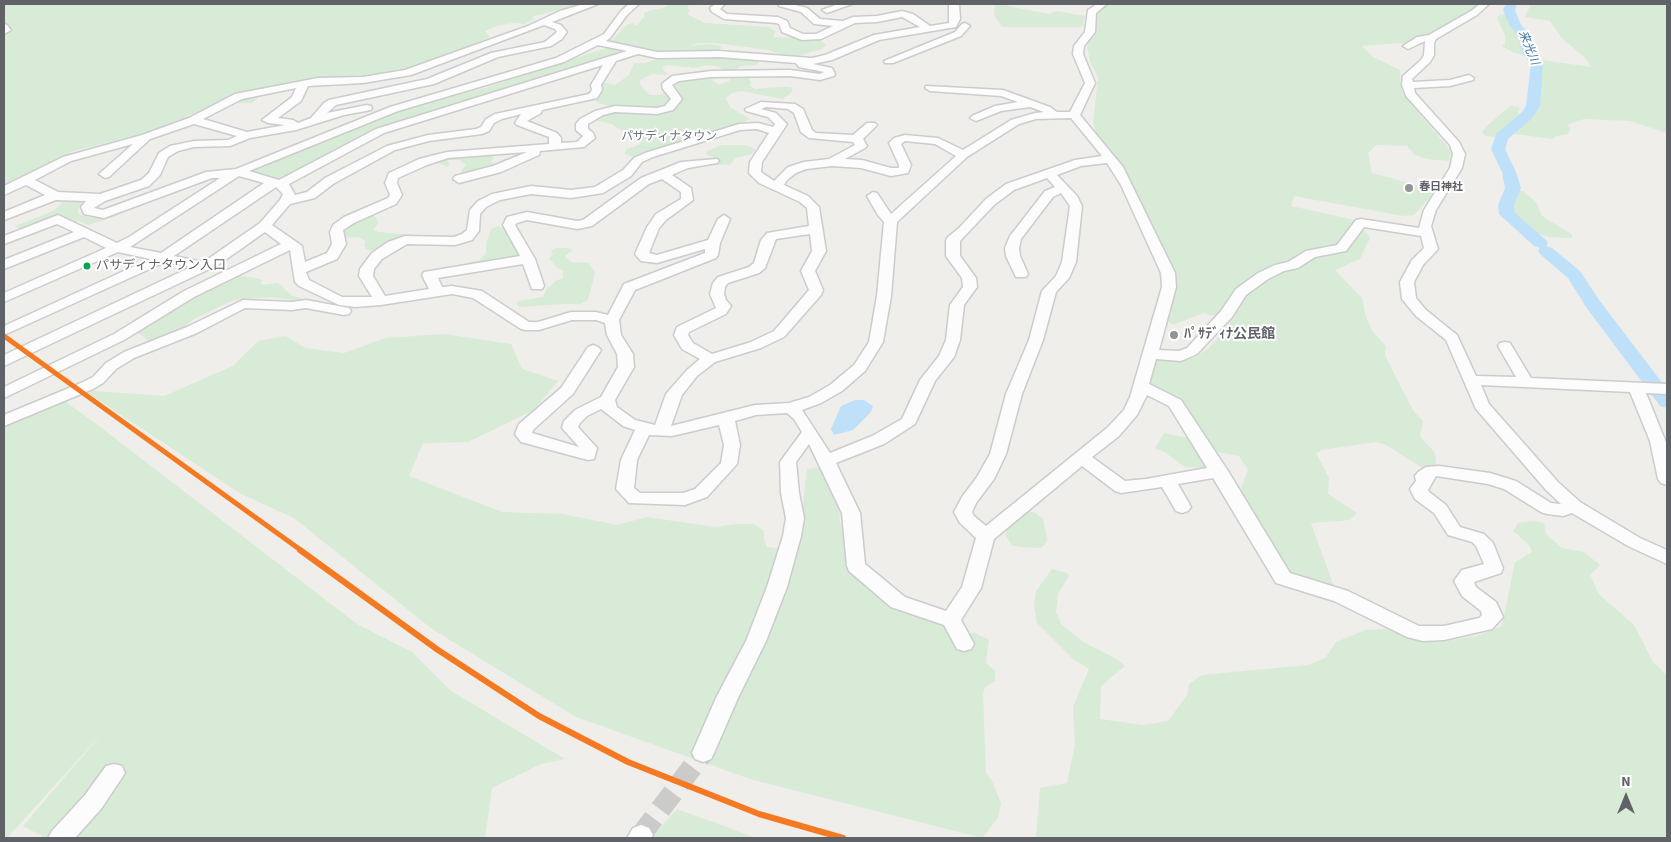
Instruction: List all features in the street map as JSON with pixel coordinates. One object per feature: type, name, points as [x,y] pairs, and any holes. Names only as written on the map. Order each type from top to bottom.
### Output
[{"type":"street","points":[[4,191],[67,159],[146,137],[193,120],[239,96],[304,83],[328,80],[363,80],[408,73],[544,22],[568,11],[593,4]]},
{"type":"street","points":[[4,298],[134,240],[209,189],[238,172],[353,124],[400,107],[542,66],[599,42],[612,32],[624,13],[634,4]]},
{"type":"street","points":[[721,4],[714,8],[724,16],[778,20],[784,24],[784,29],[787,32],[802,37],[818,36],[857,19],[877,19],[902,14],[910,16],[929,30]]},
{"type":"street","points":[[782,4],[804,10],[817,22],[843,24]]},
{"type":"street","points":[[827,10],[847,4]]},
{"type":"street","points":[[902,14],[914,4]]},
{"type":"street","points":[[599,42],[664,56],[719,54],[800,61],[828,58],[877,37],[953,25],[955,19],[954,4]]},
{"type":"street","points":[[1074,115],[1090,83],[1078,54],[1079,46],[1090,32],[1091,12],[1103,4]]},
{"type":"street","points":[[1480,5],[1432,37],[1428,43],[1429,55],[1425,62],[1407,78],[1410,94],[1455,144],[1459,154],[1456,168],[1430,210],[1425,226],[1431,249],[1417,263],[1407,282],[1409,298],[1417,309],[1452,338],[1482,406],[1516,443],[1540,474],[1574,506],[1634,542],[1667,558]]},
{"type":"street","points":[[889,62],[958,34],[966,24],[955,19]]},
{"type":"street","points":[[309,124],[333,102],[430,82],[495,55],[548,44],[559,37],[562,32],[558,27],[544,22]]},
{"type":"street","points":[[1408,46],[1420,39],[1432,37]]},
{"type":"street","points":[[4,331],[162,258],[277,184],[380,131],[637,51]]},
{"type":"street","points":[[286,201],[314,193],[329,181],[391,148],[428,138],[478,132],[485,129],[490,121],[500,116],[593,96],[597,90],[596,85],[612,59]]},
{"type":"street","points":[[299,270],[332,256],[339,244],[336,232],[343,224],[392,201],[396,195],[391,179],[397,174],[423,162],[447,155],[580,145],[588,140],[589,135],[582,130],[582,124],[591,117],[608,110],[657,111],[669,108],[677,98],[668,89],[666,84],[676,78],[711,74],[790,73],[820,77],[830,74],[828,70],[803,65],[800,61]]},
{"type":"street","points":[[1408,85],[1450,83],[1469,78]]},
{"type":"street","points":[[304,83],[297,99],[268,120],[309,124]]},
{"type":"street","points":[[930,88],[992,91],[1032,103],[1054,115]]},
{"type":"street","points":[[976,118],[999,108],[1032,103]]},
{"type":"street","points":[[459,178],[497,169],[550,147],[555,141],[553,135],[524,125],[521,120],[551,104]]},
{"type":"street","points":[[661,431],[674,394],[692,372],[710,359],[756,345],[779,334],[814,295],[816,286],[808,271],[819,251],[814,214],[809,203],[759,177],[754,170],[756,162],[781,124],[775,117],[750,109],[765,104],[790,106],[799,111],[807,132],[813,136],[856,139],[860,143],[861,146],[832,162]]},
{"type":"street","points":[[4,361],[205,266],[265,226],[286,201],[289,194],[284,186],[238,172],[201,178],[104,214],[88,211],[87,208],[91,203],[101,198],[146,183],[154,175],[163,155],[174,148],[194,144],[230,143],[247,135],[309,124],[355,109],[400,107]]},
{"type":"street","points":[[607,400],[609,409],[629,423],[661,431],[685,429],[755,410],[791,408],[815,400],[836,388],[860,368],[876,342],[884,296],[891,221],[963,155],[1015,122],[1035,116],[1074,115]]},
{"type":"street","points":[[951,620],[971,588],[986,536],[1082,458],[1123,422],[1131,412],[1141,386],[1169,287],[1168,273],[1118,167],[1074,115]]},
{"type":"street","points":[[193,120],[247,135]]},
{"type":"street","points":[[856,139],[871,125]]},
{"type":"street","points":[[381,301],[366,276],[367,269],[377,256],[393,245],[406,240],[455,241],[467,237],[473,231],[474,213],[482,204],[496,198],[531,190],[586,194],[599,190],[626,173],[638,160],[649,155],[739,127],[758,126],[776,132]]},
{"type":"street","points":[[105,174],[146,137]]},
{"type":"street","points":[[777,186],[782,178],[792,170],[804,166],[832,162],[862,164],[891,172],[904,170],[905,165],[895,142],[905,138],[938,141],[963,155]]},
{"type":"street","points":[[826,460],[894,432],[908,421],[928,380],[950,350],[957,305],[970,287],[969,278],[953,256],[953,240],[990,202],[1010,188],[1079,163],[1110,159]]},
{"type":"street","points":[[537,286],[528,259],[509,225],[512,220],[528,216],[577,225],[587,223],[645,181],[685,165],[712,161]]},
{"type":"street","points":[[986,536],[966,519],[963,512],[968,501],[985,479],[998,454],[1014,394],[1036,340],[1049,292],[1062,278],[1069,262],[1076,206],[1050,174]]},
{"type":"street","points":[[662,175],[686,191],[687,200],[661,218],[653,227],[642,254],[646,258],[656,259],[713,243]]},
{"type":"street","points":[[27,180],[55,196]]},
{"type":"street","points":[[1021,274],[1013,256],[1014,239],[1049,194],[1062,189]]},
{"type":"street","points":[[4,216],[55,196],[101,198]]},
{"type":"street","points":[[872,196],[884,215],[891,221]]},
{"type":"street","points":[[4,240],[58,219],[117,248],[205,266]]},
{"type":"street","points":[[593,350],[567,391],[525,428],[523,434],[527,438],[588,455],[589,448],[570,428],[572,421],[581,412],[607,400],[626,368],[625,354],[614,335],[612,320],[629,287],[712,254],[713,243],[724,219]]},
{"type":"street","points":[[1150,354],[1181,356],[1192,351],[1227,314],[1241,292],[1263,276],[1280,268],[1293,265],[1311,254],[1341,248],[1361,222],[1426,233]]},
{"type":"street","points":[[265,226],[298,249],[300,279],[333,299],[350,303],[381,301],[437,291],[463,291],[477,294],[526,326],[539,326],[571,316],[596,316],[612,320]]},
{"type":"street","points":[[710,359],[686,346],[681,336],[682,330],[721,311],[724,306],[719,302],[718,286],[723,280],[754,270],[760,266],[768,240],[772,236],[816,229]]},
{"type":"street","points":[[4,265],[84,232]]},
{"type":"street","points":[[4,392],[119,337],[190,294],[291,244]]},
{"type":"street","points":[[437,291],[429,275],[453,273],[528,259]]},
{"type":"street","points":[[4,421],[87,386],[98,380],[111,366],[129,355],[192,330],[243,304],[292,306],[306,304],[346,311],[350,303]]},
{"type":"street","points":[[4,346],[20,354]]},
{"type":"street","points":[[1505,346],[1526,382]]},
{"type":"street","points":[[1471,380],[1667,390]]},
{"type":"street","points":[[1141,386],[1175,403],[1195,430],[1283,578],[1340,596],[1401,627],[1423,634],[1444,633],[1485,624],[1492,619],[1493,614],[1489,607],[1469,591],[1464,581],[1469,575],[1492,570],[1494,565],[1481,540],[1454,531],[1440,509],[1419,493],[1419,488],[1425,482],[1424,476],[1439,471],[1490,479],[1515,488],[1547,508],[1563,510],[1574,506]]},
{"type":"street","points":[[1641,389],[1658,441],[1667,480]]},
{"type":"street","points":[[791,408],[800,416],[826,460],[851,513],[856,566],[898,602],[951,620],[964,644]]},
{"type":"street","points":[[644,428],[629,460],[625,489],[635,500],[685,499],[701,493],[729,464],[732,445],[726,418]]},
{"type":"street","points":[[703,753],[727,698],[756,641],[777,587],[792,536],[795,518],[790,493],[788,462],[802,441],[810,433]]},
{"type":"street","points":[[1082,458],[1121,487],[1146,485],[1219,471]]},
{"type":"street","points":[[1168,481],[1182,507]]},
{"type":"street","points":[[60,838],[93,802],[114,773]]},
{"type":"green space","points":[[4,4],[587,4],[533,16],[534,19],[524,24],[512,23],[497,26],[485,31],[490,37],[408,72],[385,76],[278,85],[252,90],[253,95],[258,98],[252,103],[219,102],[158,130],[74,151],[4,187]]},
{"type":"green space","points":[[671,4],[690,4],[687,8],[690,11],[687,14],[705,23],[768,27],[776,31],[773,37],[818,39],[826,45],[822,49],[794,57],[784,56],[769,50],[714,43],[698,43],[691,46],[707,44],[722,46],[717,53],[664,54],[610,43],[626,25],[634,23],[635,25],[642,27],[637,25],[644,17],[645,12]]},
{"type":"green space","points":[[998,4],[1010,4],[1007,6],[1049,14],[1057,11],[1085,16],[1082,27],[1002,27],[994,15],[995,6]]},
{"type":"green space","points":[[1098,4],[1479,4],[1445,27],[1427,35],[1422,45],[1398,43],[1362,46],[1373,57],[1400,70],[1401,89],[1407,99],[1451,151],[1449,161],[1427,159],[1415,155],[1407,146],[1376,145],[1368,153],[1372,173],[1427,188],[1433,193],[1414,215],[1403,216],[1294,196],[1291,206],[1355,220],[1370,238],[1360,259],[1335,270],[1362,298],[1366,317],[1373,332],[1386,346],[1385,355],[1414,412],[1423,421],[1420,436],[1435,453],[1436,465],[1423,468],[1386,445],[1376,442],[1322,450],[1316,453],[1329,478],[1328,494],[1357,513],[1350,520],[1311,523],[1334,587],[1293,576],[1280,560],[1244,502],[1241,488],[1248,470],[1239,456],[1212,451],[1211,464],[1206,468],[1185,467],[1166,453],[1155,448],[1164,433],[1183,437],[1195,437],[1197,429],[1145,386],[1153,361],[1194,358],[1209,348],[1230,324],[1228,320],[1219,316],[1204,313],[1175,324],[1167,321],[1173,279],[1155,231],[1142,212],[1123,167],[1096,133],[1093,122],[1098,78],[1090,61],[1087,47],[1093,31],[1093,14]]},
{"type":"green space","points":[[1531,4],[1667,4],[1667,133],[1630,121],[1584,119],[1567,125],[1571,129],[1567,134],[1553,137],[1553,139],[1506,133],[1513,124],[1502,131],[1502,135],[1493,137],[1484,135],[1482,132],[1486,127],[1511,105],[1521,108],[1518,111],[1518,118],[1527,107],[1531,107],[1542,60],[1591,67],[1586,59],[1562,38],[1550,21],[1525,17]]},
{"type":"green space","points":[[1505,14],[1516,19],[1516,27],[1529,36],[1528,40],[1534,54],[1523,55],[1512,52],[1502,46],[1505,43],[1505,35],[1497,18],[1499,15]]},
{"type":"green space","points":[[606,48],[616,48],[621,51],[617,54],[566,70],[556,76],[410,119],[285,180],[277,180],[250,172],[253,167],[413,106],[485,88]]},
{"type":"green space","points":[[722,56],[758,60],[759,62],[757,65],[741,66],[735,71],[723,72],[723,69],[716,66],[706,65],[694,68],[667,65],[662,67],[667,75],[652,74],[640,80],[640,84],[650,95],[662,95],[665,91],[660,85],[667,78],[712,77],[713,81],[719,85],[731,79],[726,77],[727,75],[747,76],[751,82],[750,86],[755,89],[790,87],[793,89],[790,94],[782,99],[741,91],[732,93],[726,98],[730,107],[750,119],[733,127],[711,132],[634,157],[625,154],[626,149],[639,145],[643,139],[626,134],[612,124],[593,120],[613,111],[609,106],[598,103],[590,95],[594,92],[591,89],[590,83],[601,82],[615,85],[629,75],[634,63],[645,63],[662,57]]},
{"type":"green space","points":[[721,145],[743,145],[755,150],[752,154],[735,158],[730,165],[716,165],[713,157],[707,155],[706,152]]},
{"type":"green space","points":[[496,153],[491,162],[498,165],[465,173],[462,173],[461,170],[466,165],[460,160],[448,160],[449,165],[447,167],[436,162],[449,156]]},
{"type":"green space","points":[[1517,190],[1523,191],[1536,202],[1542,216],[1573,235],[1571,238],[1549,237],[1528,230],[1518,221],[1511,210]]},
{"type":"green space","points":[[83,200],[77,212],[81,215],[88,217],[119,215],[89,225],[79,221],[74,223],[59,217],[22,232],[15,226],[53,211],[62,201]]},
{"type":"green space","points":[[365,215],[373,215],[376,218],[378,223],[374,230],[378,232],[414,235],[377,251],[366,249],[364,245],[366,241],[358,237],[342,238],[340,234],[343,227]]},
{"type":"green space","points":[[498,226],[505,228],[522,255],[519,258],[460,268],[460,265],[479,260],[486,254],[486,243],[491,229]]},
{"type":"green space","points":[[556,248],[573,250],[565,256],[571,262],[589,263],[595,273],[588,300],[581,304],[520,307],[516,304],[519,301],[543,297],[547,288],[555,281],[563,278],[563,271],[557,268],[549,258],[553,255],[551,251]]},
{"type":"green space","points":[[232,275],[262,280],[260,283],[262,285],[278,283],[292,296],[302,298],[300,301],[269,297],[234,300],[196,318],[168,337],[151,343],[137,332],[155,319]]},
{"type":"green space","points":[[444,334],[511,344],[522,369],[558,381],[534,410],[468,442],[423,443],[409,476],[502,512],[563,514],[617,525],[647,517],[715,527],[754,524],[764,531],[767,547],[776,548],[793,544],[802,514],[807,469],[822,467],[838,495],[840,521],[849,544],[853,567],[916,610],[968,636],[973,632],[989,640],[986,663],[995,671],[995,681],[985,687],[983,695],[986,773],[992,781],[1001,803],[998,818],[982,838],[750,779],[576,717],[432,629],[294,518],[241,494],[88,393],[94,391],[164,396],[233,366],[258,341],[286,336],[305,348],[344,353],[386,338]]},
{"type":"green space","points":[[63,400],[357,624],[412,652],[451,691],[565,759],[541,764],[492,788],[485,838],[46,838],[23,826],[105,730],[7,838],[4,838],[4,426]]},
{"type":"green space","points":[[1025,511],[1034,512],[1043,519],[1047,539],[1041,548],[1012,545],[1006,536],[1007,526]]},
{"type":"green space","points":[[1534,521],[1544,523],[1546,534],[1562,548],[1584,552],[1600,565],[1590,575],[1599,594],[1634,625],[1653,662],[1667,675],[1667,838],[1036,838],[1040,788],[1067,783],[1075,744],[1073,707],[1089,669],[1073,659],[1037,623],[1034,606],[1036,591],[1052,569],[1067,573],[1069,576],[1058,594],[1056,612],[1061,624],[1083,642],[1115,658],[1125,666],[1101,686],[1100,719],[1143,725],[1168,721],[1187,695],[1189,684],[1202,675],[1308,665],[1325,658],[1336,642],[1366,630],[1387,629],[1439,642],[1477,636],[1502,626],[1515,562],[1532,552],[1529,545],[1513,531],[1518,523]]},
{"type":"green space","points":[[677,809],[732,829],[756,838],[651,838]]},
{"type":"water","points":[[855,400],[864,400],[873,406],[871,412],[853,430],[834,435],[831,429],[841,406]]},
{"type":"waterway","name":"来光川","points":[[1511,4],[1509,10],[1516,26],[1524,35],[1528,53],[1537,64],[1536,78],[1533,106],[1527,115],[1501,137],[1498,149],[1509,172],[1513,188],[1506,205],[1507,214],[1540,243]]},
{"type":"waterway","name":"来光川","points":[[1546,251],[1574,275],[1592,303],[1667,402]]},
{"type":"tunnel","points":[[641,835],[703,753]]},
{"type":"transit line","points":[[4,336],[438,650],[539,716],[628,762],[759,814],[843,838]]},
{"type":"place","name":"春日神社","points":[[1409,188]]},
{"type":"place","name":"パサディナタウン入口","points":[[87,266]]},
{"type":"place","name":"ﾊﾟｻﾃﾞｨﾅ公民館","points":[[1174,335]]},
{"type":"district","name":"パサディナタウン","points":[[669,137]]}]
